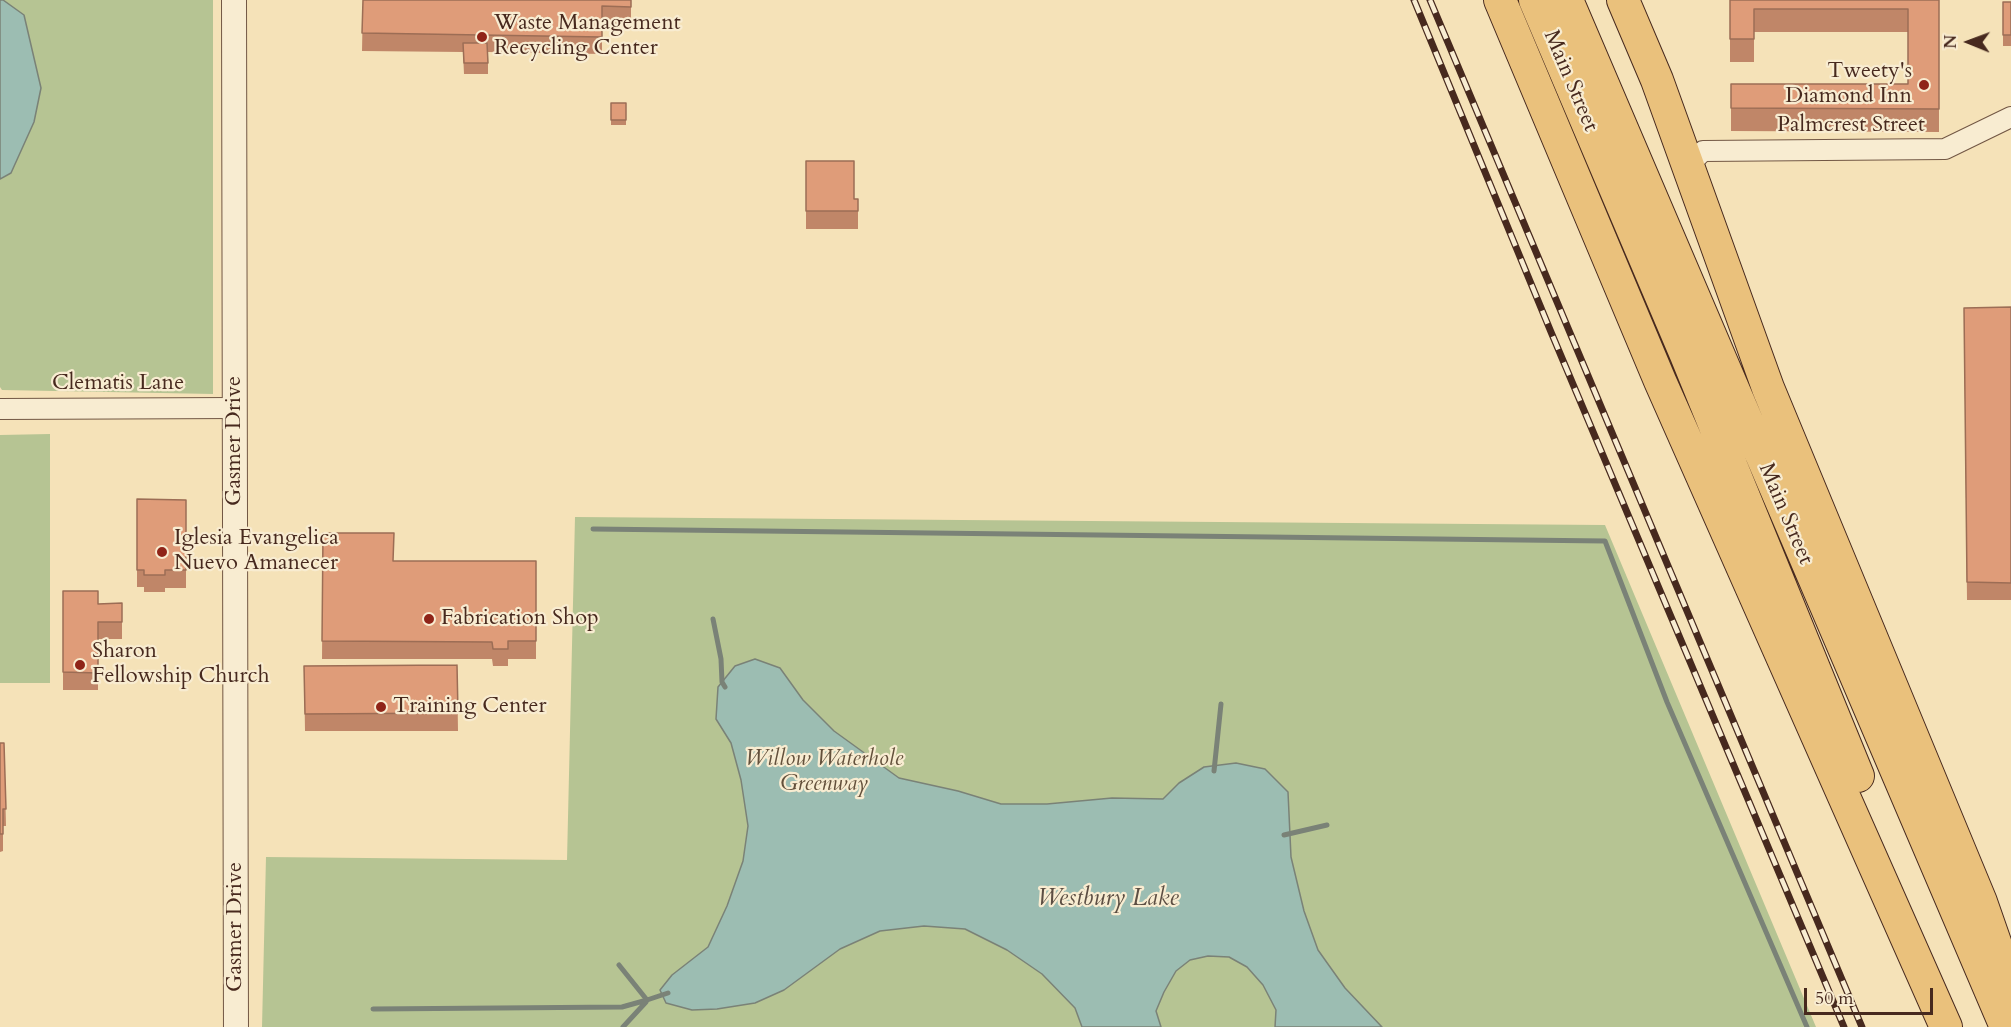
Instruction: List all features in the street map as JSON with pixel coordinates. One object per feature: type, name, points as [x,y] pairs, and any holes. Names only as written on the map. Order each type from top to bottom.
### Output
[{"type":"highway","points":[[1500,0],[1660,381],[1946,1027]]},
{"type":"highway","name":"Main Street","points":[[1535,0],[1699,350],[2006,1027]]},
{"type":"highway","name":"Main Street","points":[[1567,0],[1699,350],[1960,1027]]},
{"type":"highway","points":[[1623,0],[1657,80],[1689,165],[1768,388],[1981,902],[2011,988]]},
{"type":"street","name":"Gasmer Drive","points":[[234,0],[236,1027]]},
{"type":"street","name":"Palmcrest Street","points":[[1689,165],[1703,151],[1945,149],[2011,117]]},
{"type":"street","name":"Clematis Lane","points":[[0,409],[235,408]]},
{"type":"green space","points":[[0,0],[213,0],[213,394],[2,390],[0,387]]},
{"type":"green space","points":[[50,434],[50,683],[0,683],[0,435]]},
{"type":"green space","name":"Willow Waterhole Greenway","points":[[575,517],[1605,525],[1816,1027],[262,1027],[266,857],[567,860]]},
{"type":"water","points":[[0,0],[24,15],[41,88],[34,122],[11,173],[0,179]]},
{"type":"water","name":"Westbury Lake","points":[[755,659],[780,668],[803,700],[834,731],[899,778],[958,791],[1001,804],[1047,804],[1112,798],[1163,799],[1179,783],[1204,767],[1236,763],[1265,769],[1288,792],[1291,857],[1304,911],[1318,950],[1345,988],[1382,1027],[1275,1027],[1276,1010],[1263,985],[1247,967],[1229,957],[1208,956],[1190,960],[1176,971],[1156,1011],[1161,1027],[1082,1027],[1075,1008],[1042,974],[1007,950],[965,929],[924,926],[880,931],[840,949],[784,990],[755,1003],[692,1010],[666,1003],[660,990],[672,975],[708,947],[727,906],[743,861],[748,826],[741,780],[731,743],[716,719],[718,687],[735,666]]},
{"type":"building","name":"Waste Management Recycling Center","points":[[363,0],[631,0],[631,7],[602,6],[602,37],[362,33]]},
{"type":"building","points":[[1730,0],[1939,0],[1939,109],[1731,108],[1731,84],[1908,84],[1908,9],[1754,9],[1754,39],[1730,39]]},
{"type":"building","points":[[2003,2],[2011,2],[2011,35],[2003,35]]},
{"type":"building","points":[[463,43],[487,43],[488,63],[464,63]]},
{"type":"building","points":[[611,103],[626,103],[626,120],[611,120]]},
{"type":"building","points":[[806,161],[854,161],[854,199],[858,199],[858,211],[806,211]]},
{"type":"building","points":[[2011,307],[2011,583],[1967,582],[1964,308]]},
{"type":"building","name":"Iglesia Evangelica Nuevo Amanecer","points":[[137,499],[186,500],[186,570],[165,570],[165,575],[144,575],[144,570],[137,570]]},
{"type":"building","name":"Fabrication Shop","points":[[323,533],[394,533],[393,561],[536,561],[536,641],[508,641],[508,649],[493,649],[492,642],[322,641]]},
{"type":"building","name":"Sharon Fellowship Church","points":[[63,591],[98,591],[98,604],[122,603],[122,622],[98,622],[98,673],[63,672]]},
{"type":"building","name":"Training Center","points":[[457,665],[458,713],[305,714],[304,666]]},
{"type":"building","points":[[0,743],[4,743],[6,809],[3,809],[3,834],[0,834]]},
{"type":"waterway","points":[[593,529],[1605,541],[1667,702],[1807,1027]]},
{"type":"waterway","points":[[713,619],[721,659],[722,682],[725,687]]},
{"type":"waterway","points":[[1214,771],[1221,704]]},
{"type":"waterway","points":[[1284,835],[1327,825]]},
{"type":"waterway","points":[[619,965],[647,1000],[668,993]]},
{"type":"waterway","points":[[373,1009],[622,1007],[647,1000]]},
{"type":"waterway","points":[[623,1027],[646,1002]]},
{"type":"railway","points":[[1414,0],[1551,332],[1844,1027]]},
{"type":"railway","points":[[1430,0],[1862,1027]]},
{"type":"place","name":"Waste Management Recycling Center","points":[[482,37]]},
{"type":"place","name":"Tweety's Diamond Inn","points":[[1924,85]]},
{"type":"place","name":"Iglesia Evangelica Nuevo Amanecer","points":[[162,552]]},
{"type":"place","name":"Fabrication Shop","points":[[429,619]]},
{"type":"place","name":"Sharon Fellowship Church","points":[[80,665]]},
{"type":"place","name":"Training Center","points":[[381,707]]}]
